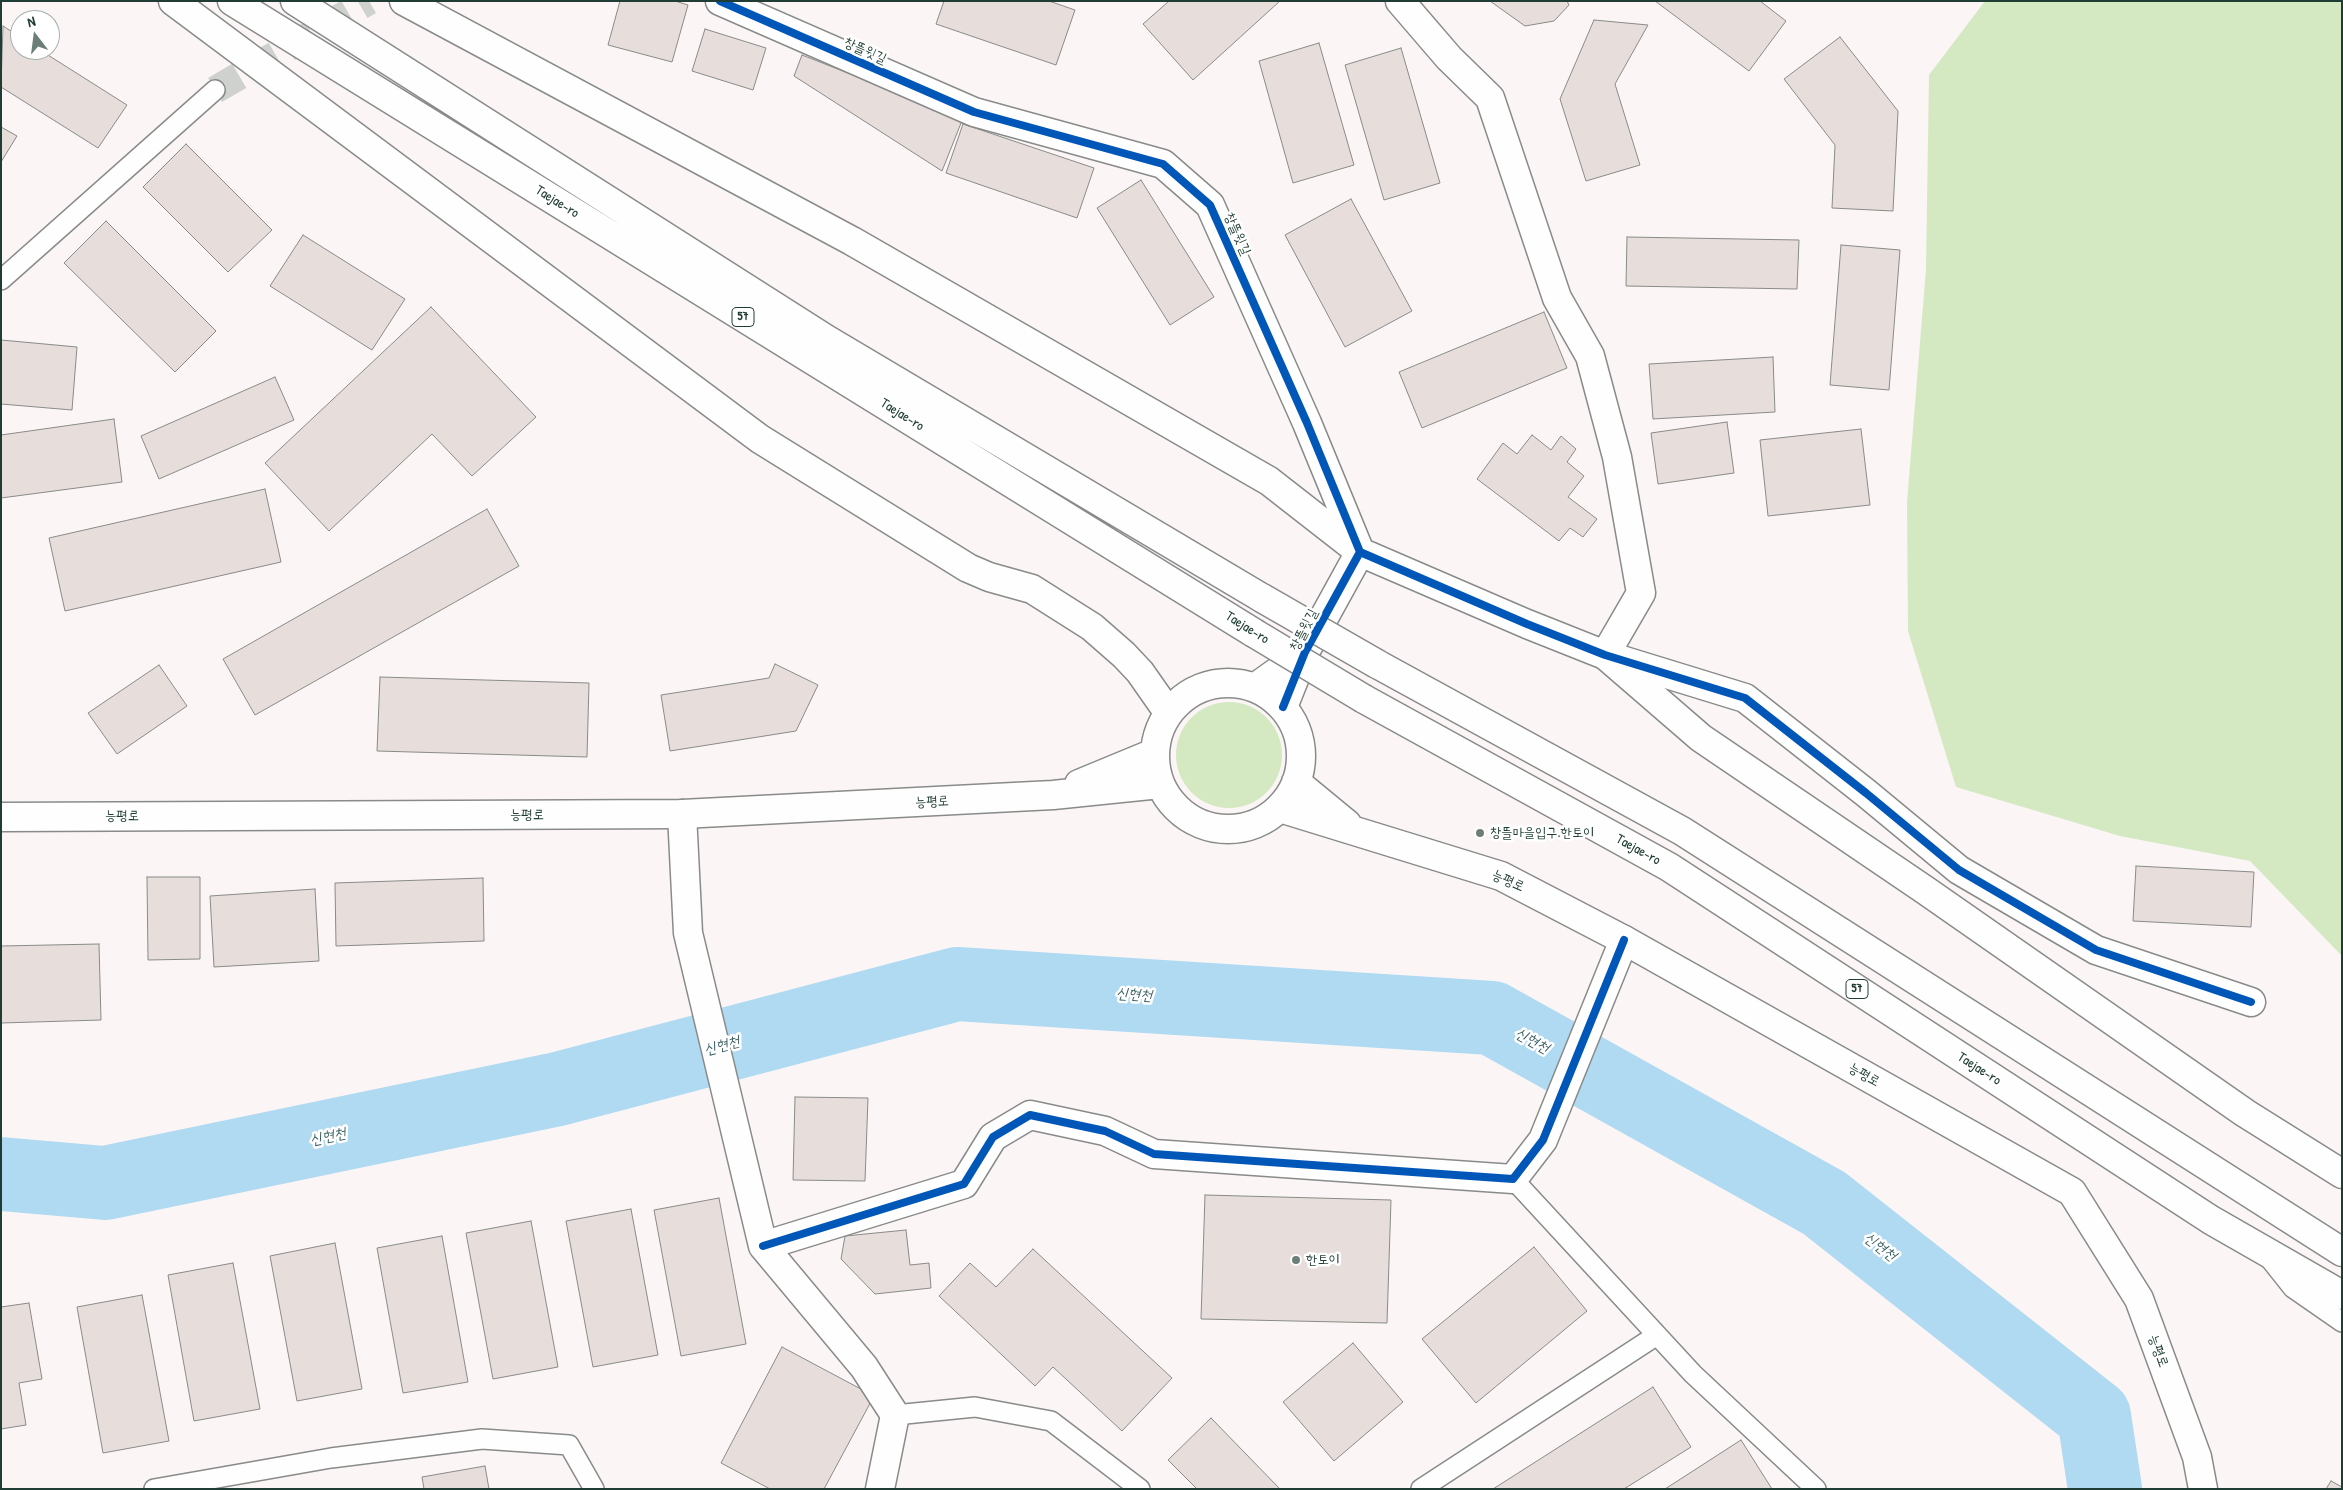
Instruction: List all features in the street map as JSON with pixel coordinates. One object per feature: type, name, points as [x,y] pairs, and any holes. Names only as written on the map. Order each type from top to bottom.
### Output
[{"type":"main road","points":[[174,1],[760,439],[968,568],[989,577],[1032,590],[1092,627],[1140,672],[1168,712]]},
{"type":"main road","name":"Taejae-ro","points":[[232,1],[1254,633],[1364,699],[1669,867],[2212,1220],[2342,1295]]},
{"type":"main road","name":"Taejae-ro","points":[[295,1],[826,339],[1262,598],[1377,664],[1682,831],[2342,1252]]},
{"type":"main road","points":[[404,1],[852,241],[1269,481],[1360,552],[1527,624],[1605,654],[1744,698],[1866,793],[1960,870],[2096,950],[2251,1002]]},
{"type":"main road","name":"창뜰윗길","points":[[720,1],[974,112],[1163,164],[1210,205],[1307,423],[1360,552],[1305,652],[1283,707]]},
{"type":"main road","points":[[1400,1],[1449,58],[1490,98],[1558,298],[1590,356],[1617,457],[1641,593],[1605,654]]},
{"type":"main road","name":"창뜰윗길","points":[[1256,687],[1305,652]]},
{"type":"main road","points":[[1605,654],[1701,738],[1925,890],[2245,1113],[2342,1174]]},
{"type":"main road","points":[[1232,682],[1256,687],[1283,707],[1292,719],[1301,742],[1302,766],[1294,789],[1280,808],[1260,822],[1237,828],[1213,828],[1191,820],[1173,805],[1160,784],[1154,753],[1158,732],[1168,712],[1185,695],[1208,685],[1232,682]]},
{"type":"main road","name":"능평로","points":[[1053,796],[1154,753]]},
{"type":"main road","name":"능평로","points":[[1296,782],[1356,831]]},
{"type":"main road","name":"능평로","points":[[1,817],[682,814],[1053,796],[1160,784]]},
{"type":"main road","name":"능평로","points":[[1280,808],[1501,876],[1624,940],[2072,1192],[2139,1299],[2197,1457],[2203,1489]]},
{"type":"main road","points":[[682,814],[688,933],[724,1091],[763,1246],[864,1366],[895,1415],[880,1489]]},
{"type":"main road","points":[[763,1246],[964,1184],[993,1136],[1030,1115],[1105,1131],[1154,1154],[1513,1179],[1543,1140],[1624,940]]},
{"type":"lane","points":[[1,280],[215,90]]},
{"type":"lane","points":[[1513,1179],[1693,1374],[1816,1489]]},
{"type":"lane","points":[[2261,1248],[2293,1288],[2342,1322]]},
{"type":"lane","points":[[1421,1489],[1657,1335]]},
{"type":"lane","points":[[895,1415],[975,1407],[1051,1421],[1140,1489]]},
{"type":"lane","points":[[154,1489],[331,1458],[482,1439],[569,1445],[594,1489]]},
{"type":"green space","points":[[1985,1],[2342,1],[2342,956],[2250,861],[2120,836],[1956,787],[1908,631],[1907,502],[1926,269],[1929,75]]},
{"type":"green space","points":[[1229,702],[1249,706],[1267,717],[1278,735],[1282,755],[1278,775],[1267,793],[1249,804],[1229,808],[1209,804],[1191,793],[1180,775],[1176,755],[1180,735],[1191,717],[1209,706]]},
{"type":"building","points":[[620,1],[675,1],[688,5],[672,62],[608,45]]},
{"type":"building","points":[[944,1],[1049,1],[1075,10],[1056,65],[936,24]]},
{"type":"building","points":[[1169,1],[1280,1],[1193,80],[1143,24]]},
{"type":"building","points":[[1490,1],[1567,1],[1569,5],[1554,21],[1525,26]]},
{"type":"building","points":[[1655,1],[1760,1],[1786,21],[1749,71]]},
{"type":"building","points":[[1594,20],[1648,25],[1615,84],[1640,165],[1586,181],[1560,99]]},
{"type":"building","points":[[3,26],[10,31],[10,60],[56,60],[127,105],[98,148],[1,87]]},
{"type":"building","points":[[705,29],[766,48],[753,90],[692,71]]},
{"type":"building","points":[[1840,37],[1898,111],[1893,211],[1832,208],[1835,145],[1784,79]]},
{"type":"building","points":[[1319,43],[1354,165],[1293,183],[1259,61]]},
{"type":"building","points":[[1401,48],[1440,183],[1384,200],[1345,65]]},
{"type":"building","points":[[802,55],[963,118],[942,171],[794,76]]},
{"type":"building","points":[[963,124],[1094,168],[1077,218],[946,173]]},
{"type":"building","points":[[1,127],[17,136],[1,162]]},
{"type":"building","points":[[186,144],[272,230],[228,272],[143,187]]},
{"type":"building","points":[[1141,180],[1214,297],[1170,325],[1097,208]]},
{"type":"building","points":[[1351,199],[1412,311],[1345,347],[1285,235]]},
{"type":"building","points":[[106,221],[216,331],[175,372],[64,263]]},
{"type":"building","points":[[303,235],[405,299],[372,350],[270,286]]},
{"type":"building","points":[[1627,237],[1799,240],[1797,289],[1626,286]]},
{"type":"building","points":[[1841,245],[1900,250],[1889,390],[1830,385]]},
{"type":"building","points":[[431,307],[536,417],[472,476],[432,434],[329,531],[265,463]]},
{"type":"building","points":[[1544,312],[1567,368],[1422,428],[1399,372]]},
{"type":"building","points":[[1,340],[77,347],[72,410],[1,404]]},
{"type":"building","points":[[1773,357],[1775,412],[1653,419],[1649,364]]},
{"type":"building","points":[[275,377],[294,420],[159,479],[141,436]]},
{"type":"building","points":[[114,419],[122,482],[1,498],[1,435]]},
{"type":"building","points":[[1727,422],[1734,473],[1658,484],[1651,433]]},
{"type":"building","points":[[1861,429],[1870,505],[1768,516],[1760,440]]},
{"type":"building","points":[[1532,435],[1551,450],[1561,436],[1576,449],[1567,462],[1584,476],[1568,497],[1597,519],[1583,537],[1570,528],[1559,541],[1477,479],[1503,443],[1517,454]]},
{"type":"building","points":[[265,489],[281,562],[65,611],[49,538]]},
{"type":"building","points":[[487,509],[519,566],[255,715],[223,659]]},
{"type":"building","points":[[775,664],[818,685],[796,731],[670,751],[661,695],[769,678]]},
{"type":"building","points":[[159,665],[187,706],[117,754],[88,713]]},
{"type":"building","points":[[380,677],[589,683],[587,757],[377,751]]},
{"type":"building","points":[[2136,866],[2254,872],[2251,927],[2133,921]]},
{"type":"building","points":[[147,877],[200,877],[200,959],[148,960]]},
{"type":"building","points":[[483,878],[484,941],[336,946],[335,883]]},
{"type":"building","points":[[315,889],[319,961],[214,967],[210,896]]},
{"type":"building","points":[[99,944],[101,1020],[1,1023],[1,946]]},
{"type":"building","points":[[795,1097],[868,1098],[865,1181],[793,1180]]},
{"type":"building","name":"한토이","points":[[1205,1195],[1391,1200],[1387,1323],[1201,1319]]},
{"type":"building","points":[[719,1198],[746,1344],[681,1356],[654,1210]]},
{"type":"building","points":[[631,1209],[658,1355],[593,1367],[566,1221]]},
{"type":"building","points":[[531,1221],[558,1367],[493,1379],[466,1233]]},
{"type":"building","points":[[906,1230],[910,1265],[929,1263],[931,1288],[875,1294],[841,1259],[845,1236]]},
{"type":"building","points":[[442,1236],[468,1382],[403,1393],[377,1248]]},
{"type":"building","points":[[335,1243],[362,1389],[297,1401],[270,1256]]},
{"type":"building","points":[[1534,1247],[1587,1311],[1476,1403],[1422,1339]]},
{"type":"building","points":[[1033,1249],[1172,1378],[1122,1431],[1053,1367],[1035,1386],[939,1296],[970,1263],[996,1287]]},
{"type":"building","points":[[233,1263],[260,1409],[194,1421],[168,1275]]},
{"type":"building","points":[[142,1295],[169,1441],[103,1453],[77,1307]]},
{"type":"building","points":[[29,1303],[42,1379],[19,1383],[26,1425],[1,1429],[1,1307]]},
{"type":"building","points":[[1353,1343],[1403,1402],[1334,1461],[1283,1402]]},
{"type":"building","points":[[782,1347],[874,1396],[824,1489],[770,1489],[721,1463]]},
{"type":"building","points":[[1653,1387],[1691,1447],[1624,1489],[1493,1489]]},
{"type":"building","points":[[1211,1418],[1280,1489],[1197,1489],[1168,1460]]},
{"type":"building","points":[[1741,1440],[1772,1489],[1665,1489]]},
{"type":"building","points":[[485,1466],[489,1489],[424,1489],[422,1477]]},
{"type":"building","points":[[2331,1481],[2342,1487],[2342,1489],[2326,1489]]},
{"type":"waterway","name":"신현천","points":[[1,1174],[105,1183],[558,1089],[957,984],[1492,1018],[1824,1203],[2094,1416],[2105,1489]]},
{"type":"tunnel","points":[[215,90],[369,1]]},
{"type":"cycle path","points":[[720,1],[974,112],[1163,164],[1210,205],[1307,423],[1360,552],[1305,652],[1283,707]]},
{"type":"cycle path","points":[[1360,552],[1527,624],[1605,655],[1745,698],[1866,793],[1959,870],[2096,950],[2251,1002]]},
{"type":"cycle path","points":[[763,1246],[964,1184],[993,1137],[1030,1115],[1105,1131],[1154,1154],[1513,1179],[1543,1140],[1624,940]]},
{"type":"place","name":"창뜰마을입구.한토이","points":[[1480,833]]},
{"type":"place","name":"한토이","points":[[1296,1260]]}]
